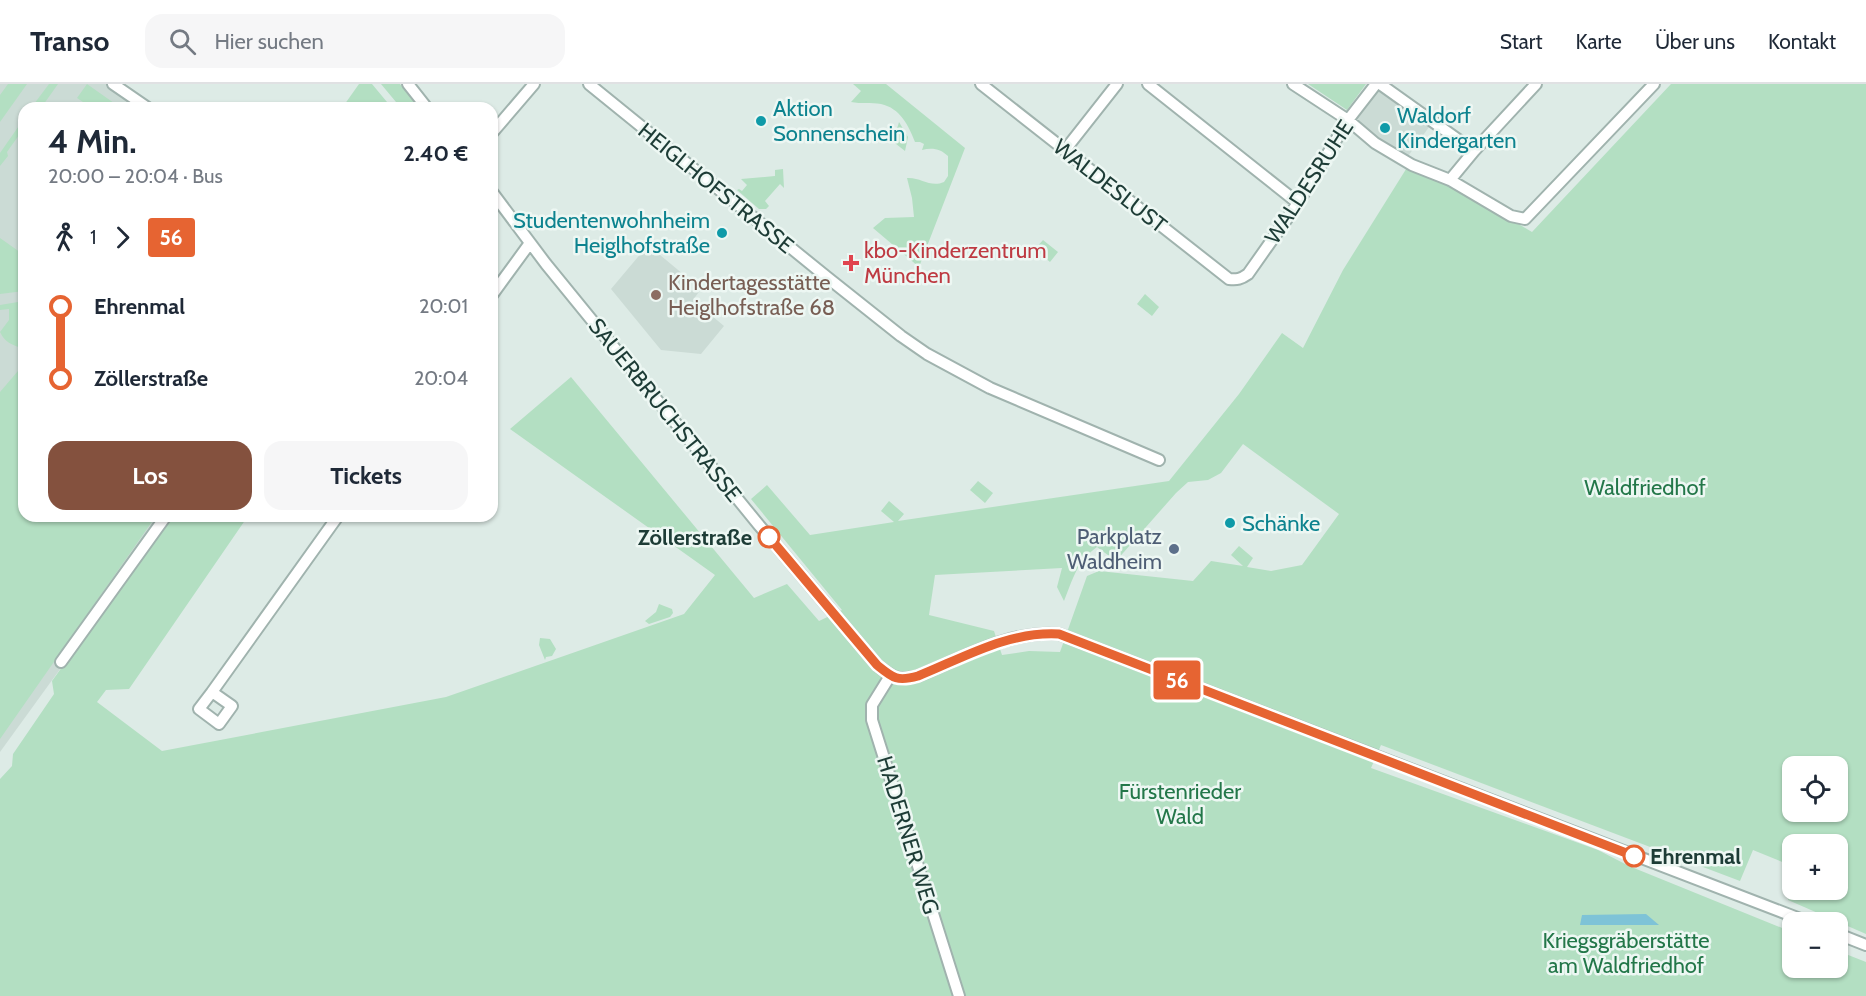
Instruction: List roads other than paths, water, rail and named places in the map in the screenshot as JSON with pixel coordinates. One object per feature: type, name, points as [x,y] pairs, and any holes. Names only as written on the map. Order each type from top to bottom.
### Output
[{"type":"street","points":[[113,84],[139,102]]},
{"type":"street","points":[[408,84],[422,102]]},
{"type":"street","points":[[498,126],[534,84]]},
{"type":"street","name":"HEIGLHOFSTRASSE","points":[[589,84],[828,278],[927,354],[990,387],[1159,460]]},
{"type":"street","name":"WALDESLUST","points":[[981,84],[1229,279],[1241,279]]},
{"type":"street","points":[[1065,150],[1117,84]]},
{"type":"street","points":[[1148,84],[1299,203]]},
{"type":"street","points":[[1293,84],[1348,120],[1375,143],[1412,165],[1450,180],[1511,216],[1525,219],[1654,84]]},
{"type":"street","points":[[1378,84],[1474,151]]},
{"type":"street","name":"WALDESRUHE","points":[[1241,279],[1248,274],[1299,203],[1348,120],[1378,84]]},
{"type":"street","points":[[1450,180],[1536,84]]},
{"type":"street","name":"SAUERBRUCHSTRASSE","points":[[498,200],[530,243],[828,609],[877,665],[890,676]]},
{"type":"street","points":[[498,287],[530,243]]},
{"type":"street","points":[[61,662],[162,522]]},
{"type":"street","points":[[212,692],[334,522]]},
{"type":"street","points":[[890,676],[906,679],[918,676],[1006,639],[1028,635],[1059,634],[1782,912]]},
{"type":"street","name":"HADERNER WEG","points":[[890,676],[872,705],[872,720],[959,996]]},
{"type":"street","points":[[1848,938],[1866,945]]},
{"type":"water","points":[[1646,914],[1659,925],[1580,925],[1582,915]]},
{"type":"place","name":"Aktion Sonnenschein","points":[[761,121]]},
{"type":"place","name":"Waldorf Kindergarten","points":[[1385,128]]},
{"type":"place","name":"Studentenwohnheim Heiglhofstraße","points":[[722,233]]},
{"type":"place","name":"kbo-Kinderzentrum München","points":[[851,263]]},
{"type":"place","name":"Kindertagesstätte Heiglhofstraße 68","points":[[656,295]]},
{"type":"place","name":"Schänke","points":[[1230,523]]},
{"type":"place","name":"Zöllerstraße","points":[[769,537]]},
{"type":"place","name":"Parkplatz Waldheim","points":[[1174,549]]},
{"type":"place","name":"Ehrenmal","points":[[1634,856]]},
{"type":"park label","name":"Waldfriedhof","points":[[1645,487]]},
{"type":"park label","name":"Fürstenrieder Wald","points":[[1180,804]]},
{"type":"park label","name":"Kriegsgräberstätte am Waldfriedhof","points":[[1626,952]]}]
